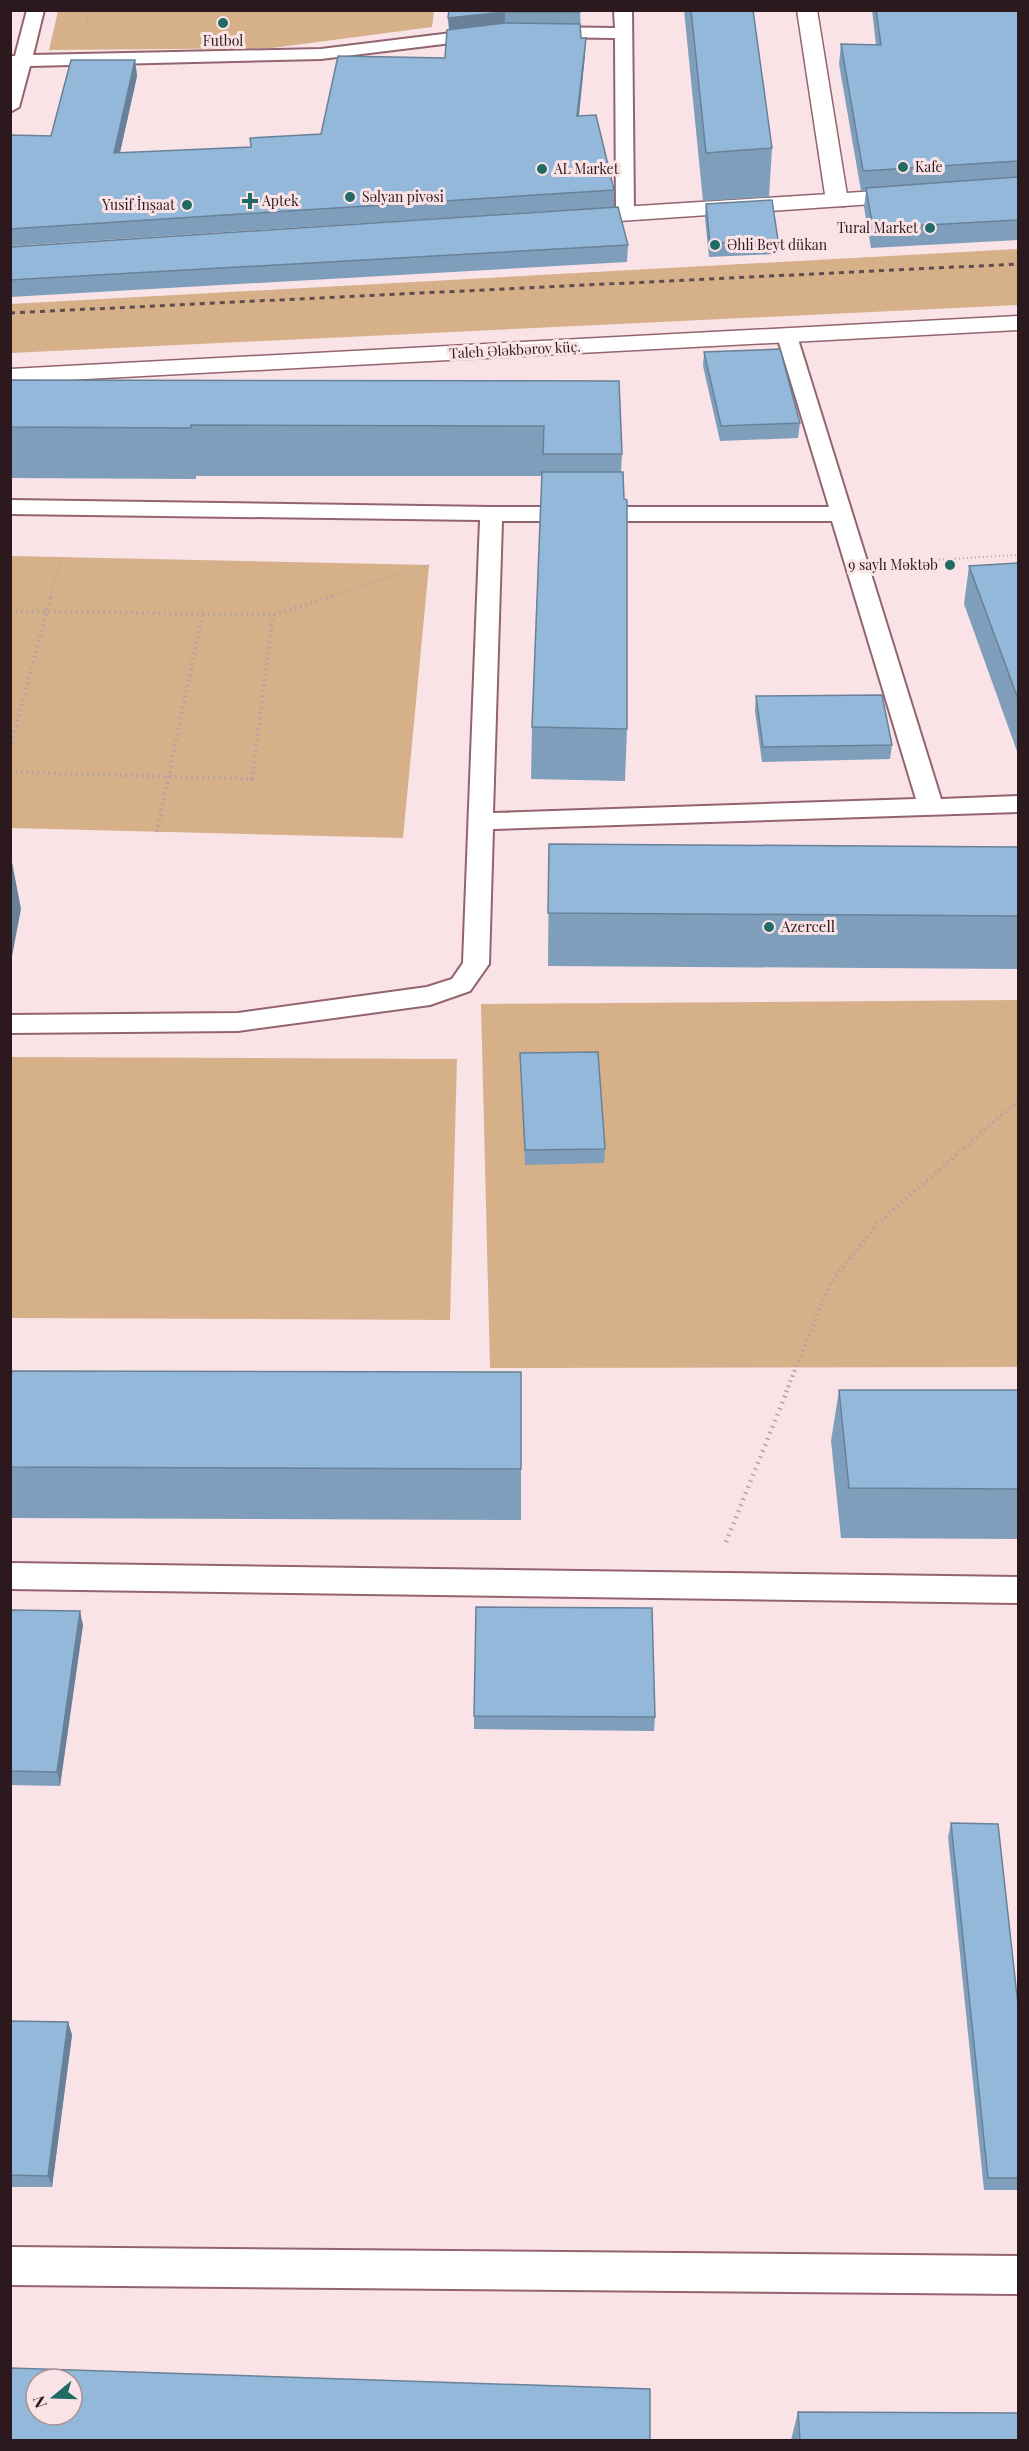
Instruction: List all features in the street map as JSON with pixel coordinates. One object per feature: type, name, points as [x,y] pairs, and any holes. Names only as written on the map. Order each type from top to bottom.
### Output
[{"type":"street","points":[[807,10],[837,201]]},
{"type":"street","points":[[551,219],[928,195]]},
{"type":"street","name":"Taleh Ələkbərov küç.","points":[[10,376],[1018,323]]},
{"type":"lane","points":[[10,107],[17,61],[36,10]]},
{"type":"lane","points":[[623,10],[625,214]]},
{"type":"lane","points":[[17,61],[321,54],[505,32]]},
{"type":"lane","points":[[529,32],[623,33]]},
{"type":"lane","points":[[787,336],[931,807]]},
{"type":"lane","points":[[10,507],[491,514],[842,514]]},
{"type":"lane","points":[[10,1024],[238,1022],[430,996],[461,984],[476,964],[491,514]]},
{"type":"lane","points":[[480,821],[1018,804]]},
{"type":"lane","points":[[10,1576],[1018,1590]]},
{"type":"lane","points":[[10,2266],[1018,2275]]},
{"type":"path","points":[[857,565],[1018,555]]},
{"type":"path","points":[[10,748],[62,557]]},
{"type":"path","points":[[10,611],[202,616],[273,615],[429,566]]},
{"type":"path","points":[[10,772],[252,779],[273,615]]},
{"type":"path","points":[[157,832],[202,616]]},
{"type":"path","points":[[708,1584],[830,1284],[878,1223],[1018,1101]]},
{"type":"shaded area","points":[[58,10],[434,11],[432,27],[272,48],[49,50]]},
{"type":"shaded area","points":[[1018,249],[1018,305],[11,353],[11,304]]},
{"type":"shaded area","points":[[11,556],[429,565],[403,838],[11,828]]},
{"type":"shaded area","points":[[1018,1000],[1018,1367],[490,1368],[481,1004]]},
{"type":"shaded area","points":[[11,1057],[457,1059],[450,1320],[11,1318]]},
{"type":"building","points":[[449,10],[580,10],[580,12],[505,12],[448,18]]},
{"type":"building","points":[[691,10],[753,10],[772,148],[706,153]]},
{"type":"building","points":[[876,10],[1018,10],[1018,161],[863,171],[841,44],[881,45]]},
{"type":"building","points":[[505,23],[580,24],[581,38],[586,38],[577,116],[596,115],[614,190],[10,229],[10,135],[51,136],[71,60],[135,60],[114,153],[251,147],[250,138],[321,134],[338,56],[445,58],[447,30]]},
{"type":"building","points":[[1018,177],[1018,220],[873,228],[866,188]]},
{"type":"building","points":[[772,200],[778,240],[710,244],[706,204]]},
{"type":"building","points":[[618,207],[628,245],[10,280],[10,247]]},
{"type":"building","points":[[780,349],[800,423],[721,426],[704,352]]},
{"type":"building","points":[[10,380],[619,381],[622,454],[543,454],[544,426],[10,427]]},
{"type":"building","points":[[542,472],[623,472],[624,499],[627,500],[627,729],[532,727]]},
{"type":"building","points":[[1018,563],[1018,699],[969,566]]},
{"type":"building","points":[[882,695],[892,745],[763,747],[756,696]]},
{"type":"building","points":[[549,844],[1018,847],[1018,916],[548,913]]},
{"type":"building","points":[[598,1052],[605,1149],[525,1150],[520,1053]]},
{"type":"building","points":[[12,1371],[521,1372],[521,1469],[10,1467]]},
{"type":"building","points":[[839,1390],[1018,1390],[1018,1489],[849,1488]]},
{"type":"building","points":[[476,1607],[652,1608],[655,1717],[474,1716]]},
{"type":"building","points":[[10,1610],[80,1611],[57,1772],[10,1771]]},
{"type":"building","points":[[951,1823],[998,1824],[1018,2005],[1018,2178],[988,2178]]},
{"type":"building","points":[[10,2021],[68,2022],[48,2176],[10,2175]]},
{"type":"building","points":[[10,2368],[24,2368],[24,2427],[84,2427],[84,2370],[650,2389],[650,2440],[10,2440]]},
{"type":"building","points":[[798,2412],[1018,2413],[1018,2440],[800,2440]]},
{"type":"railway","points":[[10,313],[1018,264]]},
{"type":"place","name":"Futbol","points":[[223,23]]},
{"type":"place","name":"Kafe","points":[[903,167]]},
{"type":"place","name":"AL Market","points":[[542,169]]},
{"type":"place","name":"Səlyan pivəsi","points":[[350,197]]},
{"type":"place","name":"Aptek","points":[[250,201]]},
{"type":"place","name":"Yusif İnşaat","points":[[187,205]]},
{"type":"place","name":"Tural Market","points":[[930,228]]},
{"type":"place","name":"Əhli Beyt dükan","points":[[715,245]]},
{"type":"place","name":"9 saylı Məktəb","points":[[950,565]]},
{"type":"place","name":"Azercell","points":[[769,927]]}]
